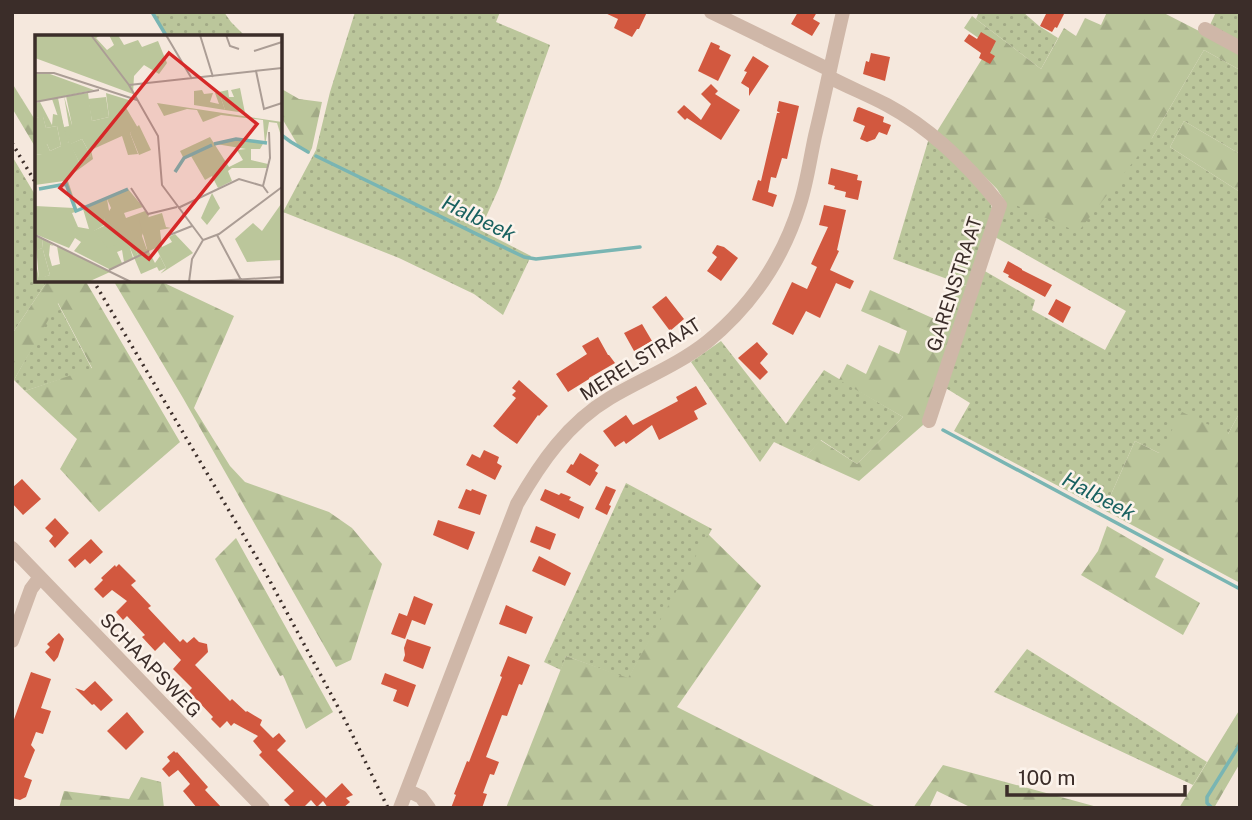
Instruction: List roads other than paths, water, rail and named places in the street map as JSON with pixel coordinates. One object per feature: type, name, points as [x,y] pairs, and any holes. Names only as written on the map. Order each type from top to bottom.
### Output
[{"type":"street","name":"GARENSTRAAT","points":[[711,12],[889,106],[930,133],[980,180],[1000,205],[929,421]]},
{"type":"street","name":"MERELSTRAAT","points":[[400,808],[517,504],[536,470],[552,449],[586,415],[693,352],[723,328],[757,290],[775,264],[797,211],[843,12]]},
{"type":"street","points":[[1205,29],[1240,48]]},
{"type":"street","name":"SCHAAPSWEG","points":[[12,548],[262,808]]},
{"type":"street","points":[[12,640],[31,589],[40,577]]},
{"type":"street","points":[[407,790],[421,797],[429,808]]},
{"type":"waterway","name":"Halbeek","points":[[152,12],[166,35]]},
{"type":"waterway","name":"Halbeek","points":[[282,135],[308,152]]},
{"type":"waterway","name":"Halbeek","points":[[316,156],[524,257],[536,259],[640,247]]},
{"type":"waterway","name":"Halbeek","points":[[943,430],[1240,589]]},
{"type":"waterway","name":"Halbeek","points":[[1212,808],[1207,803],[1207,797],[1240,744]]},
{"type":"railway","points":[[12,143],[35,182]]},
{"type":"railway","points":[[94,282],[264,570],[346,722],[388,808]]}]
